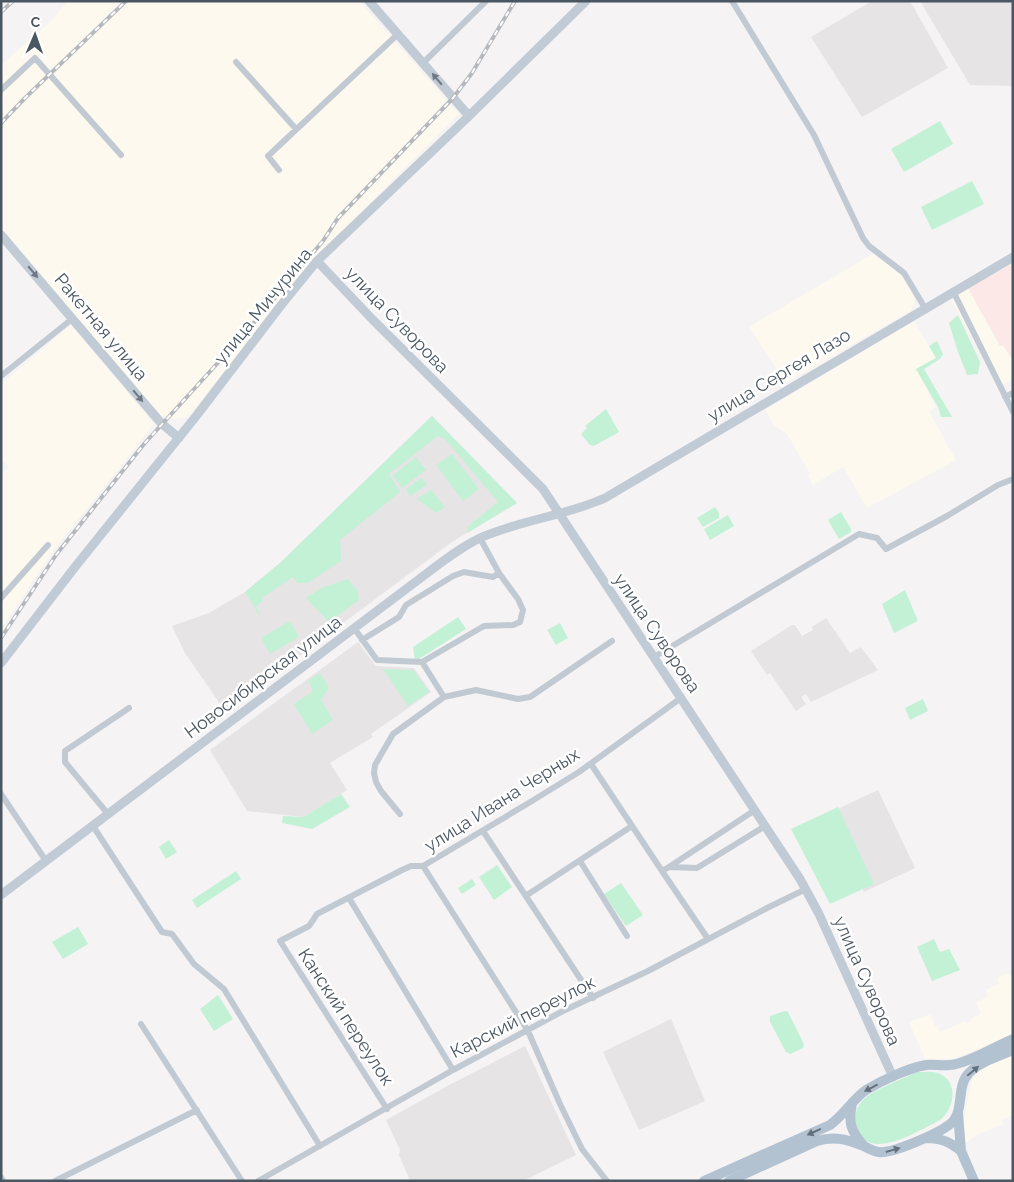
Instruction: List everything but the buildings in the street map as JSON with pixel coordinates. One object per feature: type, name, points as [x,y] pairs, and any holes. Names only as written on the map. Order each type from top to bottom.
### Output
[{"type":"main road","points":[[704,1181],[830,1124],[840,1118],[866,1090],[893,1077],[917,1067],[957,1064],[1013,1039]]},
{"type":"main road","points":[[729,1181],[817,1141],[829,1138],[842,1138],[877,1152],[889,1152],[923,1138],[948,1126],[955,1119],[963,1082],[968,1074],[976,1067],[1013,1050]]},
{"type":"main road","points":[[853,1104],[850,1116],[851,1126],[855,1136],[863,1145]]},
{"type":"main road","points":[[958,1112],[961,1151],[974,1181]]},
{"type":"main road","points":[[923,1138],[941,1139],[961,1151]]},
{"type":"street","points":[[369,1],[469,116]]},
{"type":"street","points":[[423,63],[486,1]]},
{"type":"street","name":"улица Мичурина","points":[[1,663],[317,261],[586,1]]},
{"type":"street","points":[[732,1],[814,135],[863,238],[869,246],[904,273],[925,308]]},
{"type":"street","points":[[279,170],[268,156],[398,34]]},
{"type":"street","points":[[1,90],[35,58],[121,156]]},
{"type":"street","points":[[236,62],[296,129]]},
{"type":"street","name":"Ракетная улица","points":[[1,235],[161,423],[179,438]]},
{"type":"street","name":"улица Сергея Лазо","points":[[559,514],[605,498],[1013,256]]},
{"type":"street","name":"улица Суворова","points":[[317,261],[373,320],[543,489],[806,889],[893,1077]]},
{"type":"street","points":[[953,291],[1013,412]]},
{"type":"street","points":[[1,376],[72,319]]},
{"type":"street","points":[[1005,396],[1013,392]]},
{"type":"street","points":[[654,657],[859,534],[877,538],[886,550],[998,485],[1013,479]]},
{"type":"street","name":"Новосибирская улица","points":[[1,895],[445,561],[480,538],[524,522],[559,514]]},
{"type":"street","points":[[354,628],[377,660],[422,662],[484,626],[513,626],[520,622],[523,610],[499,573],[480,538]]},
{"type":"street","points":[[1,598],[48,545]]},
{"type":"street","points":[[362,640],[399,617],[406,605],[453,576],[464,572],[493,577],[499,573]]},
{"type":"street","points":[[400,814],[376,782],[375,765],[393,734],[444,697],[476,690],[518,699],[530,697],[612,642]]},
{"type":"street","points":[[422,662],[444,697]]},
{"type":"street","name":"улица Ивана Черных","points":[[280,941],[309,926],[317,914],[337,902],[349,898],[411,866],[423,866],[483,830],[591,764],[681,698]]},
{"type":"street","points":[[108,814],[65,762],[65,751],[129,708]]},
{"type":"street","points":[[591,764],[708,939]]},
{"type":"street","points":[[1,794],[46,861]]},
{"type":"street","points":[[662,871],[755,810]]},
{"type":"street","points":[[93,826],[162,932],[172,934],[194,964],[224,989],[320,1146]]},
{"type":"street","points":[[527,895],[632,826]]},
{"type":"street","points":[[669,867],[698,868],[765,826]]},
{"type":"street","points":[[483,830],[593,998]]},
{"type":"street","points":[[580,861],[627,936]]},
{"type":"street","points":[[423,866],[528,1031],[582,1149],[607,1181]]},
{"type":"street","name":"Карский переулок","points":[[258,1181],[453,1070],[570,1008],[648,971],[806,889]]},
{"type":"street","points":[[349,898],[453,1070]]},
{"type":"street","name":"Канский переулок","points":[[280,941],[387,1109]]},
{"type":"street","points":[[141,1024],[242,1181]]},
{"type":"street","points":[[56,1181],[197,1110]]},
{"type":"shaded area","points":[[68,1],[359,1],[459,114],[312,261],[188,417],[176,419],[162,416],[151,406],[1,227],[1,65],[49,23]]},
{"type":"shaded area","points":[[872,1],[910,1],[948,68],[862,117],[811,37]]},
{"type":"shaded area","points":[[920,1],[1013,1],[1013,86],[970,85]]},
{"type":"shaded area","points":[[874,253],[901,275],[910,286],[915,302],[910,311],[786,383],[749,327]]},
{"type":"shaded area","points":[[1013,263],[1013,360],[1003,345],[1000,346],[968,288]]},
{"type":"shaded area","points":[[968,288],[1001,346],[1003,345],[1013,360],[1013,379],[999,387],[951,299]]},
{"type":"shaded area","points":[[914,321],[936,358],[916,369],[936,407],[929,411],[956,460],[867,508],[843,467],[813,485],[808,475],[810,474],[787,434],[774,425],[765,410]]},
{"type":"shaded area","points":[[71,325],[154,424],[52,552],[1,629],[1,475],[9,467],[1,458],[1,384]]},
{"type":"shaded area","points":[[432,416],[517,503],[452,542],[225,711],[185,653],[172,626],[209,613],[245,592],[280,563]]},
{"type":"shaded area","points":[[826,618],[850,653],[861,647],[878,670],[811,702],[806,694],[801,697],[806,704],[796,711],[770,673],[767,675],[751,651],[792,625],[795,625],[802,636],[813,630],[812,627]]},
{"type":"shaded area","points":[[358,642],[376,666],[414,668],[431,692],[371,734],[373,737],[330,763],[347,790],[324,805],[304,817],[247,811],[210,750]]},
{"type":"shaded area","points":[[878,790],[915,868],[864,892],[827,814]]},
{"type":"shaded area","points":[[1009,973],[1013,981],[1013,1034],[952,1059],[925,1059],[909,1022],[930,1014],[940,1032],[965,1021],[966,1023],[971,1021],[971,1019],[981,1014],[976,1002],[988,997],[986,990],[999,984],[997,978]]},
{"type":"shaded area","points":[[671,1019],[705,1101],[639,1130],[603,1052]]},
{"type":"shaded area","points":[[525,1046],[576,1155],[523,1181],[410,1181],[399,1155],[400,1150],[386,1120]]},
{"type":"shaded area","points":[[1013,1055],[1013,1115],[1001,1120],[1003,1124],[977,1135],[964,1144],[963,1123],[971,1083],[975,1075],[981,1069]]},
{"type":"green space","points":[[940,121],[953,144],[904,172],[891,149]]},
{"type":"green space","points":[[972,181],[984,204],[932,230],[921,207]]},
{"type":"green space","points":[[958,315],[980,362],[978,374],[967,375],[958,352],[949,323]]},
{"type":"green space","points":[[937,341],[943,354],[940,359],[924,369],[952,417],[941,417],[938,407],[916,369],[936,358],[929,346]]},
{"type":"green space","points":[[606,409],[619,432],[594,446],[590,445],[581,434],[587,428],[585,426]]},
{"type":"green space","points":[[432,416],[517,503],[467,533],[467,527],[498,502],[445,439],[438,436],[389,474],[400,492],[340,540],[341,561],[308,583],[298,583],[293,577],[262,598],[263,601],[256,606],[259,615],[245,592],[280,563]]},
{"type":"green space","points":[[452,454],[479,489],[463,501],[436,465]]},
{"type":"green space","points":[[416,457],[426,470],[402,488],[393,475]]},
{"type":"green space","points":[[422,478],[427,485],[410,496],[406,489]]},
{"type":"green space","points":[[431,490],[445,507],[436,513],[417,499]]},
{"type":"green space","points":[[715,507],[719,513],[719,518],[703,527],[697,518]]},
{"type":"green space","points":[[841,512],[851,532],[839,539],[828,520]]},
{"type":"green space","points":[[728,515],[734,526],[710,540],[704,529]]},
{"type":"green space","points":[[348,579],[358,591],[359,600],[329,622],[306,598],[321,588]]},
{"type":"green space","points":[[905,590],[918,621],[894,633],[882,604]]},
{"type":"green space","points":[[458,617],[466,629],[415,660],[413,647]]},
{"type":"green space","points":[[290,621],[299,637],[270,654],[261,638]]},
{"type":"green space","points":[[560,623],[568,638],[556,645],[547,630]]},
{"type":"green space","points":[[383,669],[413,670],[429,692],[408,706]]},
{"type":"green space","points":[[320,673],[329,688],[321,700],[333,720],[312,734],[294,704],[313,691],[308,681]]},
{"type":"green space","points":[[923,699],[928,711],[910,720],[905,708]]},
{"type":"green space","points":[[341,794],[350,807],[312,829],[282,823],[283,816],[304,817]]},
{"type":"green space","points":[[838,807],[874,884],[830,904],[791,829]]},
{"type":"green space","points":[[169,840],[177,852],[166,859],[159,847]]},
{"type":"green space","points":[[497,865],[512,887],[494,900],[479,877]]},
{"type":"green space","points":[[236,871],[241,879],[197,908],[192,900]]},
{"type":"green space","points":[[472,879],[476,885],[462,894],[458,888]]},
{"type":"green space","points":[[621,883],[643,915],[626,926],[604,894]]},
{"type":"green space","points":[[78,927],[88,944],[63,959],[52,942]]},
{"type":"green space","points":[[934,939],[940,952],[949,949],[960,970],[932,981],[917,947]]},
{"type":"green space","points":[[218,995],[233,1019],[214,1031],[200,1009]]},
{"type":"green space","points":[[785,1011],[788,1012],[804,1044],[803,1048],[790,1054],[786,1052],[770,1022],[770,1016]]},
{"type":"green space","points":[[917,1072],[938,1073],[949,1082],[952,1088],[952,1095],[949,1109],[945,1115],[940,1120],[920,1131],[894,1141],[882,1144],[871,1143],[862,1137],[856,1126],[855,1119],[862,1101],[880,1089]]},
{"type":"railway","points":[[1,12],[13,1]]},
{"type":"railway","points":[[1,123],[126,1]]},
{"type":"railway","points":[[1,638],[56,555],[144,444],[246,332],[323,241],[338,218],[453,98],[472,73],[515,1]]}]
